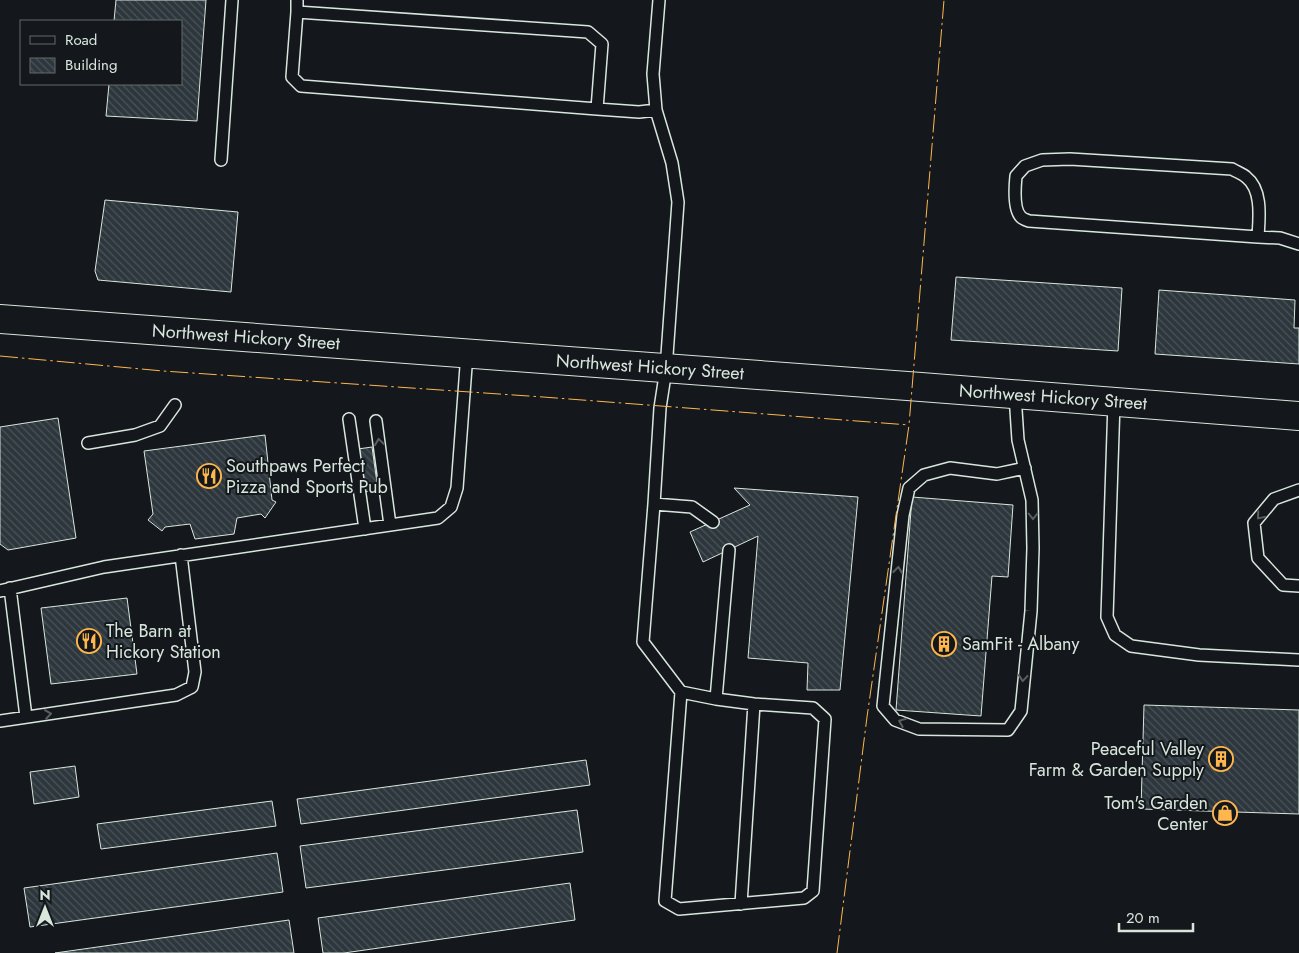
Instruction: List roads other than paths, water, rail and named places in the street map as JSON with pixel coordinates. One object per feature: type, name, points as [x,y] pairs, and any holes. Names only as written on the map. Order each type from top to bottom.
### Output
[{"type":"street","name":"Northwest Hickory Street","points":[[0,319],[1299,416]]},
{"type":"lane","points":[[221,160],[232,0]]},
{"type":"lane","points":[[659,0],[654,74],[656,110],[672,163],[678,202],[666,369],[660,408],[643,642],[681,692],[754,704],[813,708],[825,719],[813,891],[804,898],[678,909],[664,901],[681,692]]},
{"type":"lane","points":[[597,108],[602,44],[588,32],[297,6],[292,77],[301,86],[639,112],[656,110]]},
{"type":"lane","points":[[1258,237],[1260,217],[1254,185],[1246,177],[1232,169],[1060,159],[1042,160],[1026,166],[1016,176],[1015,194],[1018,211],[1021,217],[1029,221],[1258,237],[1280,238],[1299,244]]},
{"type":"lane","points":[[26,717],[5,590],[104,567],[438,518],[451,507],[457,488],[466,353]]},
{"type":"lane","points":[[1015,395],[1018,440],[1025,468],[1032,500],[1033,548],[1031,611],[1020,710],[1008,730],[919,729],[895,720],[883,706],[903,515],[909,488],[924,475],[950,468],[997,474],[1025,468]]},
{"type":"lane","points":[[1114,402],[1107,617],[1115,635],[1131,646],[1199,655],[1299,660]]},
{"type":"lane","points":[[88,443],[135,435],[160,426],[175,405]]},
{"type":"lane","points":[[349,419],[364,529]]},
{"type":"lane","points":[[376,421],[390,525]]},
{"type":"lane","points":[[1299,490],[1274,498],[1254,523],[1258,558],[1283,585],[1299,586]]},
{"type":"lane","points":[[654,504],[692,507],[713,522]]},
{"type":"lane","points":[[716,699],[729,550]]},
{"type":"lane","points":[[0,721],[176,695],[192,687],[195,672],[180,555]]},
{"type":"lane","points":[[741,904],[754,704]]},
{"type":"place","name":"Southpaws Perfect Pizza and Sports Pub","points":[[209,476]]},
{"type":"place","name":"The Barn at Hickory Station","points":[[89,641]]},
{"type":"place","name":"SamFit - Albany","points":[[944,644]]},
{"type":"place","name":"Peaceful Valley Farm & Garden Supply","points":[[1221,759]]},
{"type":"place","name":"Tom's Garden Center","points":[[1225,813]]}]
